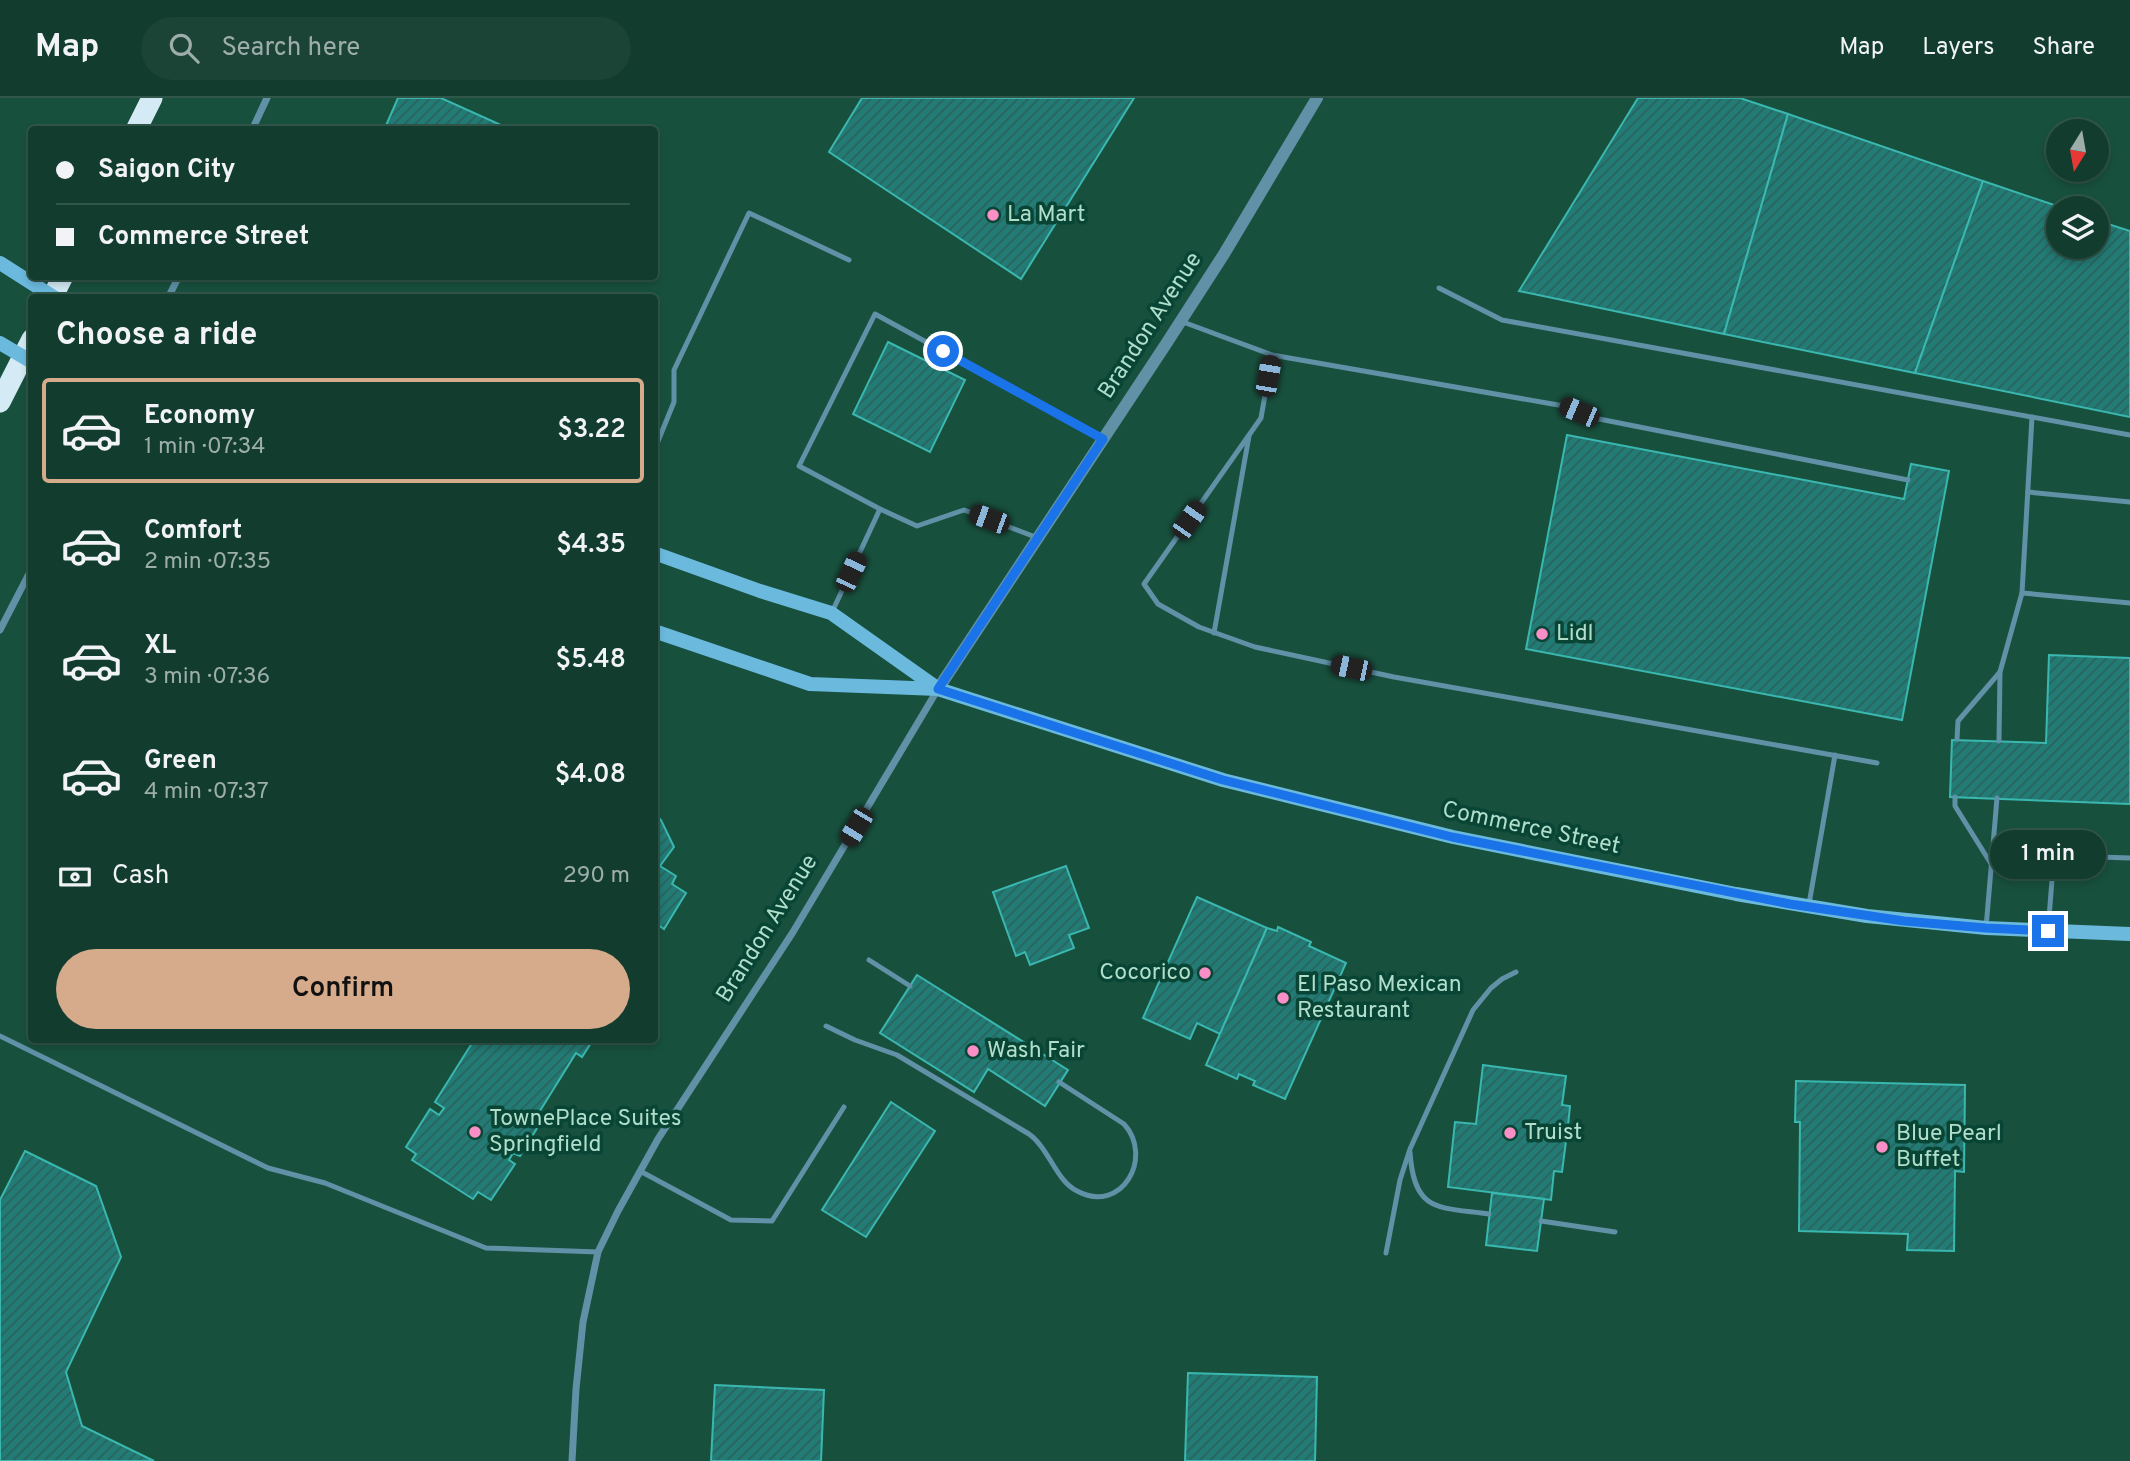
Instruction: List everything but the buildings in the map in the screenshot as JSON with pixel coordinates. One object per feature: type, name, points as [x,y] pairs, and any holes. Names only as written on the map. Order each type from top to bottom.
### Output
[{"type":"highway","points":[[138,126],[152,98]]},
{"type":"highway","points":[[0,402],[28,348]]},
{"type":"main road","points":[[0,263],[48,294]]},
{"type":"main road","points":[[0,343],[28,360]]},
{"type":"main road","name":"Commerce Street","points":[[658,554],[831,613],[938,689]]},
{"type":"main road","name":"Commerce Street","points":[[658,632],[810,684],[938,689],[1223,780],[1452,837],[1808,907],[1904,921],[1986,928],[2130,934]]},
{"type":"street","points":[[254,126],[267,98]]},
{"type":"street","name":"Brandon Avenue","points":[[572,1461],[583,1322],[598,1252],[640,1171],[793,932],[938,689],[1181,321],[1317,98]]},
{"type":"street","points":[[0,631],[28,576]]},
{"type":"lane","points":[[658,442],[674,402],[674,370],[749,213],[849,260]]},
{"type":"lane","points":[[1438,288],[1502,320],[2130,435]]},
{"type":"lane","points":[[1038,538],[964,510],[917,526],[799,466],[875,314],[1103,439]]},
{"type":"lane","points":[[1181,321],[1272,355],[1564,406],[1594,418],[1908,480]]},
{"type":"lane","points":[[1272,355],[1261,418],[1144,584],[1158,604],[1199,627],[1255,647],[1394,677],[1877,763]]},
{"type":"lane","points":[[1999,741],[2000,672],[2022,593],[2032,417]]},
{"type":"lane","points":[[1214,633],[1249,435]]},
{"type":"lane","points":[[2028,492],[2130,502]]},
{"type":"lane","points":[[831,613],[880,509]]},
{"type":"lane","points":[[2022,593],[2130,603]]},
{"type":"lane","points":[[1957,739],[1958,721],[2000,672]]},
{"type":"lane","points":[[1808,907],[1835,755]]},
{"type":"lane","points":[[1955,797],[1955,806],[1993,868]]},
{"type":"lane","points":[[1986,928],[1997,798]]},
{"type":"lane","points":[[2048,931],[2053,880],[2068,856],[2130,858]]},
{"type":"lane","points":[[869,960],[910,986]]},
{"type":"lane","points":[[1386,1252],[1399,1180],[1410,1149],[1473,1010],[1491,988],[1516,972]]},
{"type":"lane","points":[[826,1026],[864,1044],[897,1055],[1029,1133],[1040,1143],[1072,1189],[1085,1195],[1111,1195],[1124,1186],[1133,1170],[1135,1151],[1129,1129],[1059,1082]]},
{"type":"lane","points":[[0,1036],[268,1168],[325,1183],[486,1248],[598,1252]]},
{"type":"lane","points":[[640,1171],[731,1220],[772,1221],[844,1107]]},
{"type":"lane","points":[[1410,1149],[1413,1182],[1430,1203],[1489,1214]]},
{"type":"lane","points":[[1541,1221],[1615,1233]]},
{"type":"place","name":"La Mart","points":[[993,215]]},
{"type":"place","name":"Lidl","points":[[1542,634]]},
{"type":"place","name":"Cocorico","points":[[1205,973]]},
{"type":"place","name":"El Paso Mexican Restaurant","points":[[1283,998]]},
{"type":"place","name":"Wash Fair","points":[[973,1051]]},
{"type":"place","name":"TownePlace Suites Springfield","points":[[475,1132]]},
{"type":"place","name":"Truist","points":[[1510,1133]]},
{"type":"place","name":"Blue Pearl Buffet","points":[[1882,1147]]},
{"type":"route","points":[[943,351],[1103,439],[938,689],[1223,780],[1452,837],[1790,904],[1904,921],[2048,931]]}]
